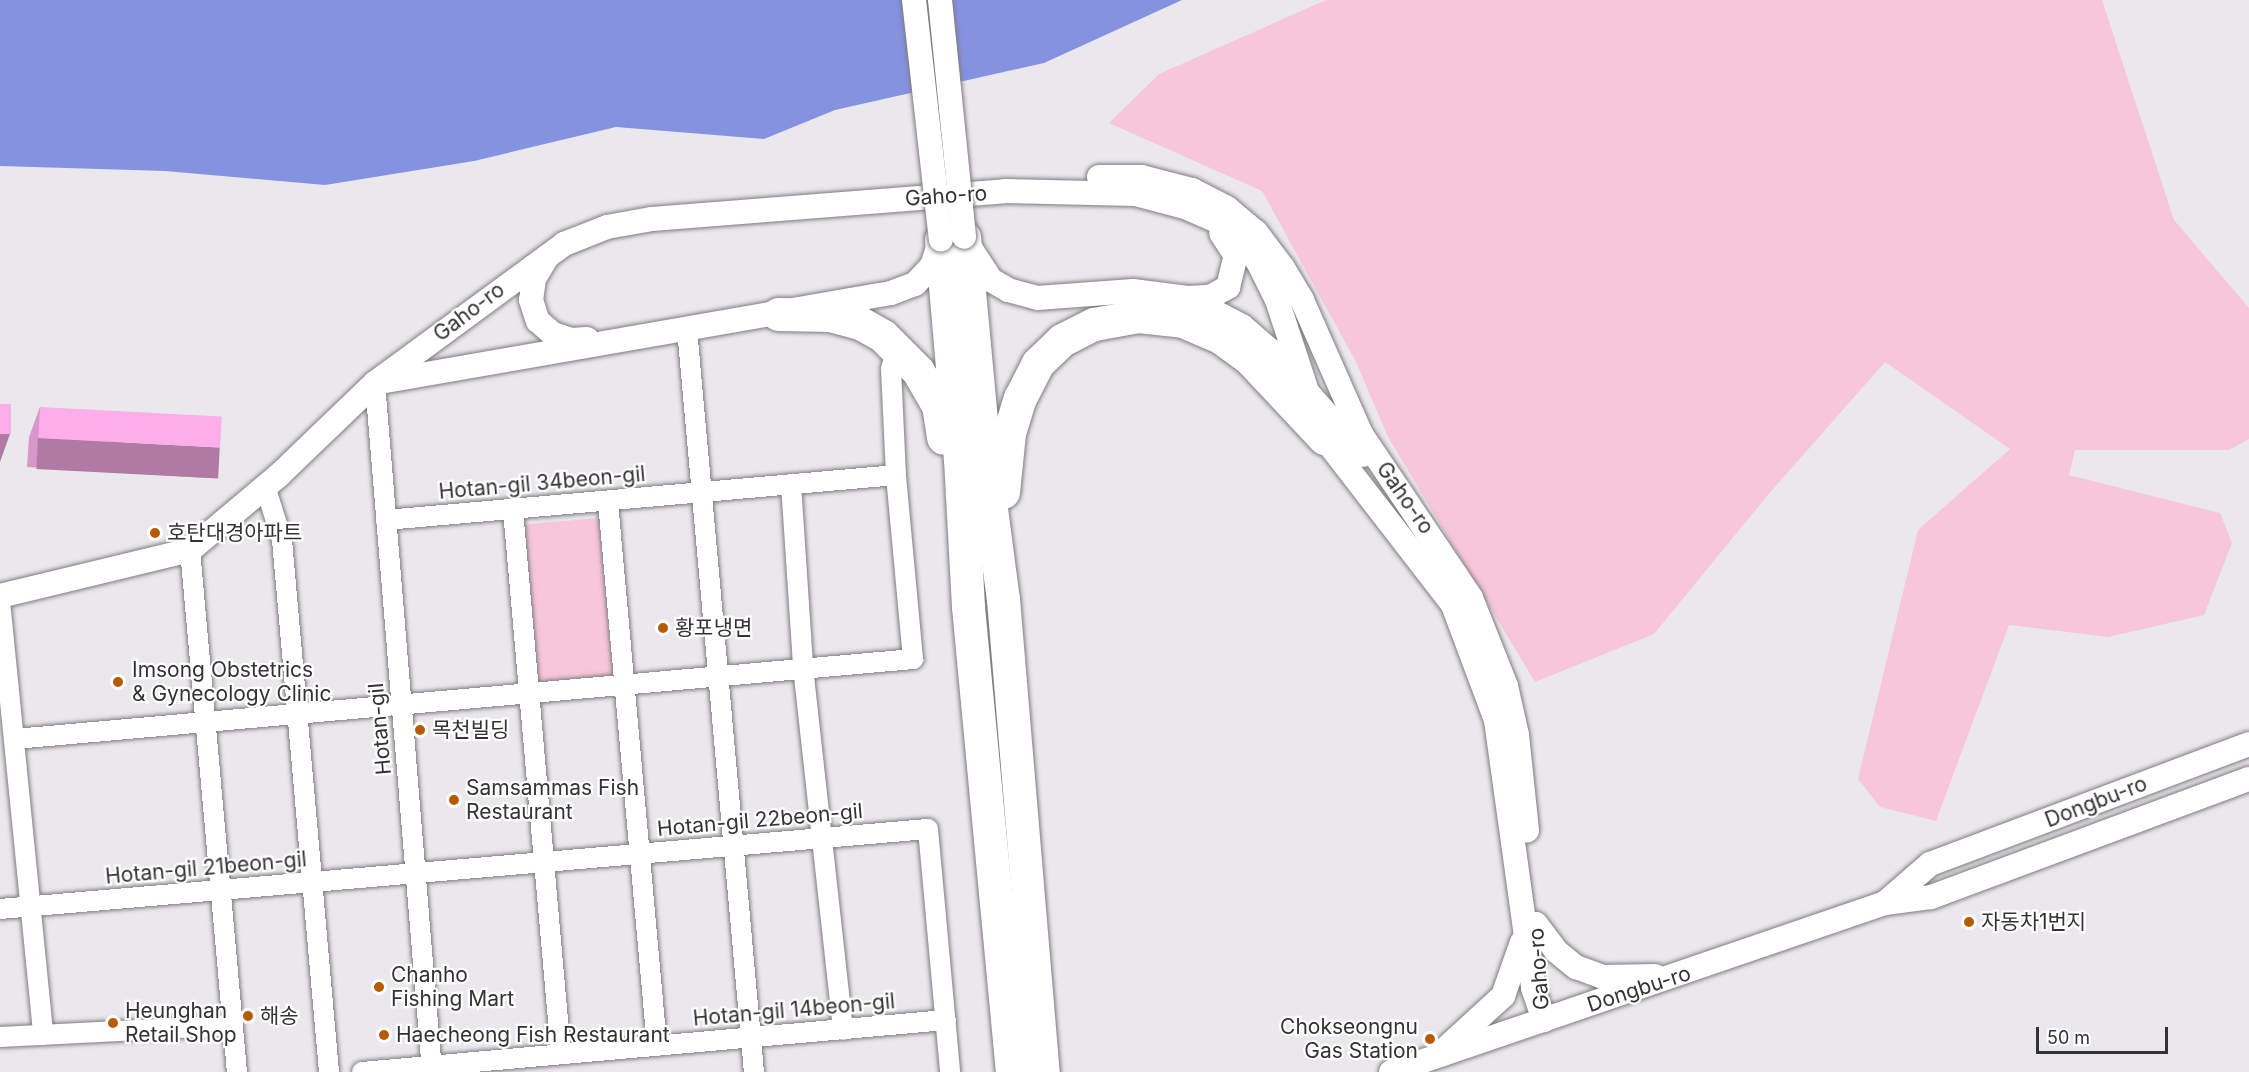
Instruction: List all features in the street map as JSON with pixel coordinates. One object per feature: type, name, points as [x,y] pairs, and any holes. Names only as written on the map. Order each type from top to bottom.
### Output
[{"type":"highway","points":[[953,238],[1003,599],[1043,1072]]},
{"type":"highway","points":[[953,238],[960,459],[968,607],[1012,1072]]},
{"type":"highway","points":[[778,314],[831,315],[860,322],[897,348],[918,371],[938,405],[968,607]]},
{"type":"highway","points":[[1003,599],[1003,472],[1009,433],[1020,398],[1038,363],[1062,340],[1094,324],[1138,316],[1183,321],[1220,337],[1249,358],[1324,438]]},
{"type":"street","points":[[915,0],[953,238],[991,280],[1008,290],[1036,298],[1133,291],[1188,298],[1210,297],[1228,288],[1236,256],[1228,240],[1185,207]]},
{"type":"street","points":[[375,383],[778,314],[891,293],[915,284],[953,238],[940,0]]},
{"type":"street","name":"Gaho-ro","points":[[1005,191],[1077,177],[1142,177],[1192,190],[1227,208],[1256,232],[1283,268],[1302,300],[1361,434],[1472,598],[1506,686],[1517,735],[1531,927],[1533,988],[1544,1020]]},
{"type":"street","name":"Gaho-ro","points":[[0,598],[190,550],[265,486],[375,383],[549,254],[607,227],[652,219],[1005,191],[1135,194],[1185,207],[1222,223],[1242,240],[1259,264],[1277,300],[1306,392],[1324,438],[1453,605],[1483,679],[1496,720],[1531,927]]},
{"type":"street","points":[[549,254],[534,279],[531,300],[538,321],[552,334],[571,340],[646,336]]},
{"type":"street","points":[[1188,298],[1242,326],[1270,350],[1413,510]]},
{"type":"street","points":[[687,329],[754,1072]]},
{"type":"street","points":[[15,739],[403,703],[623,686],[913,658],[896,476],[891,369],[897,348]]},
{"type":"street","name":"Hotan-gil","points":[[375,383],[432,1069]]},
{"type":"street","name":"Hotan-gil 34beon-gil","points":[[386,520],[896,476]]},
{"type":"street","points":[[791,484],[803,667],[843,1030]]},
{"type":"street","points":[[265,486],[282,540],[299,713],[328,1072]]},
{"type":"street","points":[[608,502],[638,856],[657,1046]]},
{"type":"street","points":[[513,510],[561,1054]]},
{"type":"street","points":[[190,550],[237,1072]]},
{"type":"street","points":[[0,598],[43,1035]]},
{"type":"street","name":"Dongbu-ro","points":[[1885,903],[1930,864],[2249,744]]},
{"type":"street","name":"Dongbu-ro","points":[[1391,1072],[1681,975],[1885,903],[1931,897],[2249,779]]},
{"type":"street","name":"Hotan-gil 22beon-gil","points":[[416,876],[928,830],[946,1020]]},
{"type":"street","name":"Hotan-gil 21beon-gil","points":[[0,909],[416,876]]},
{"type":"street","points":[[1437,1057],[1503,996],[1531,927],[1576,968],[1603,977],[1681,975]]},
{"type":"street","points":[[946,1020],[950,1072]]},
{"type":"street","name":"Hotan-gil 14beon-gil","points":[[362,1072],[432,1069],[561,1054],[946,1020]]},
{"type":"street","points":[[0,1037],[233,1025]]},
{"type":"shaded area","points":[[1326,0],[2102,0],[2174,220],[2249,308],[2249,439],[2229,450],[2075,450],[2069,475],[2220,513],[2232,543],[2204,615],[2108,637],[2009,625],[1936,821],[1880,807],[1858,779],[1918,530],[2010,449],[1885,362],[1767,496],[1654,634],[1535,682],[1388,437],[1356,362],[1262,191],[1109,123],[1159,74]]},
{"type":"shaded area","points":[[599,518],[613,678],[537,685],[523,525]]},
{"type":"water","points":[[0,0],[1182,0],[1044,63],[835,110],[764,139],[616,127],[474,161],[325,185],[165,171],[0,166]]},
{"type":"building","points":[[0,404],[11,404],[11,434],[0,434]]},
{"type":"building","points":[[40,407],[222,417],[220,447],[38,438]]},
{"type":"place","name":"호탄대경아파트","points":[[155,533]]},
{"type":"place","name":"황포냉면","points":[[663,628]]},
{"type":"place","name":"Imsong Obstetrics & Gynecology Clinic","points":[[118,682]]},
{"type":"place","name":"목천빌딩","points":[[420,730]]},
{"type":"place","name":"Samsammas Fish Restaurant","points":[[454,800]]},
{"type":"place","name":"자동차1번지","points":[[1969,922]]},
{"type":"place","name":"Chanho Fishing Mart","points":[[379,987]]},
{"type":"place","name":"해송","points":[[248,1016]]},
{"type":"place","name":"Heunghan Retail Shop","points":[[113,1023]]},
{"type":"place","name":"Haecheong Fish Restaurant","points":[[384,1035]]},
{"type":"place","name":"Chokseongnu Gas Station","points":[[1430,1039]]}]
